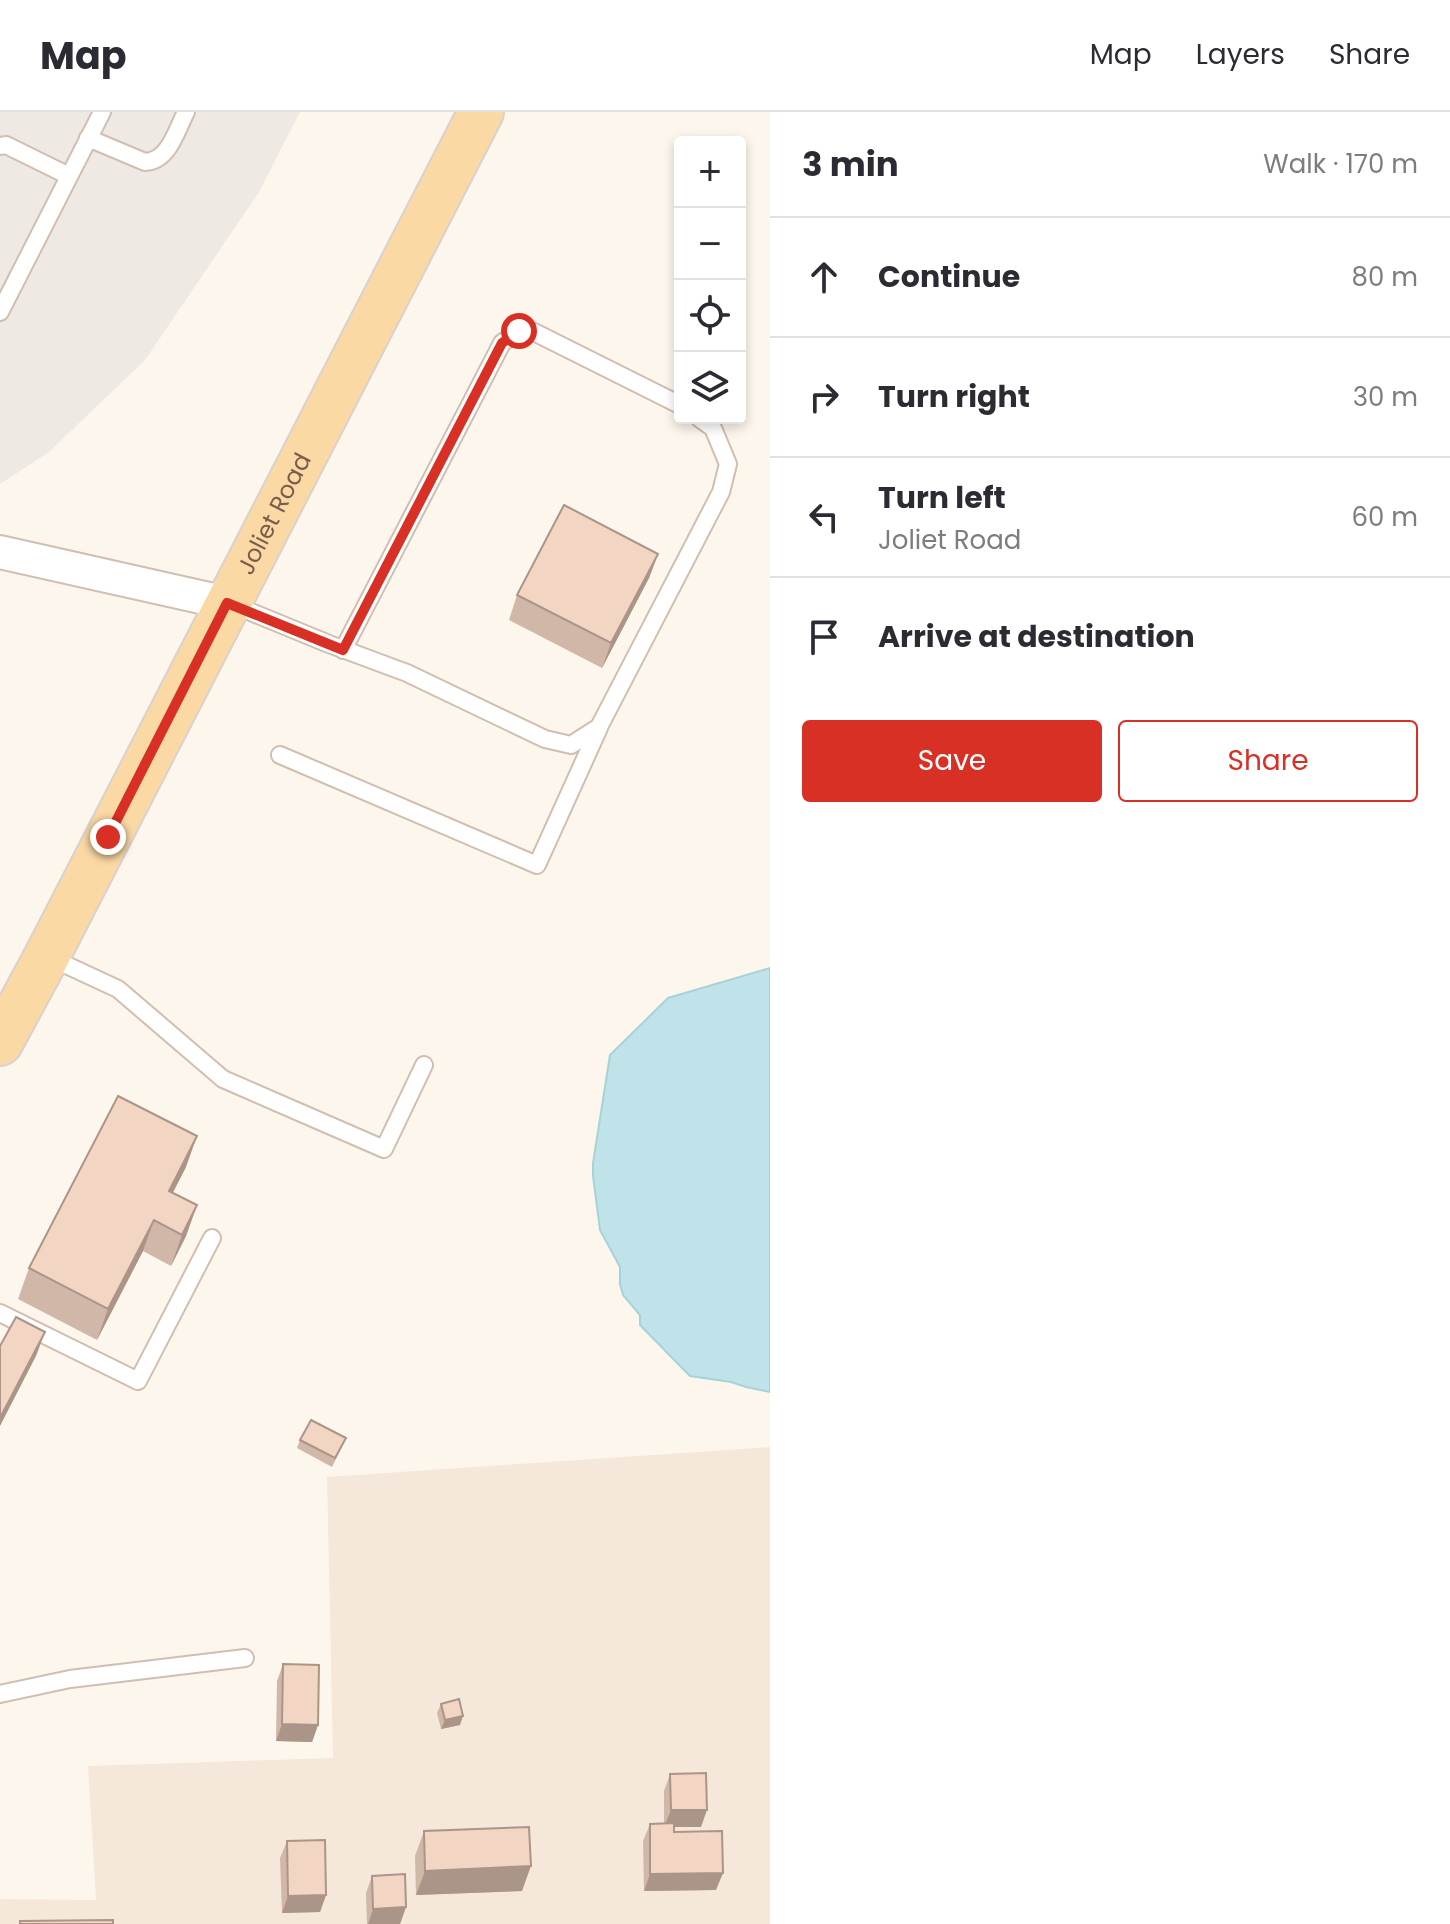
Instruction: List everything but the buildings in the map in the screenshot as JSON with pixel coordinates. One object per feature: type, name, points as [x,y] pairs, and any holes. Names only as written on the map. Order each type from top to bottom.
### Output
[{"type":"main road","name":"Joliet Road","points":[[0,1043],[481,112]]},
{"type":"street","points":[[0,552],[227,603]]},
{"type":"lane","points":[[0,311],[102,112]]},
{"type":"lane","points":[[88,138],[145,162],[154,162],[166,151],[186,112]]},
{"type":"lane","points":[[0,146],[6,145],[69,176]]},
{"type":"lane","points":[[343,650],[502,343],[519,331],[534,332],[674,402]]},
{"type":"lane","points":[[280,755],[537,865],[599,727],[721,492],[728,464],[713,428],[707,424]]},
{"type":"lane","points":[[227,603],[407,673],[545,739],[571,745],[599,727]]},
{"type":"lane","points":[[47,956],[118,989],[223,1079],[384,1149],[424,1065]]},
{"type":"lane","points":[[0,1313],[138,1381],[212,1238]]},
{"type":"lane","points":[[0,1694],[70,1679],[245,1658]]},
{"type":"shaded area","points":[[0,112],[300,112],[259,192],[145,360],[49,452],[0,484]]},
{"type":"shaded area","points":[[770,1447],[770,1924],[0,1924],[0,1899],[96,1900],[88,1766],[333,1758],[327,1477]]},
{"type":"water","points":[[770,968],[770,1392],[690,1376],[640,1325],[640,1315],[623,1295],[620,1267],[600,1230],[593,1163],[610,1055],[668,998]]},
{"type":"route","points":[[108,837],[227,603],[343,650],[502,343],[519,331]]}]
